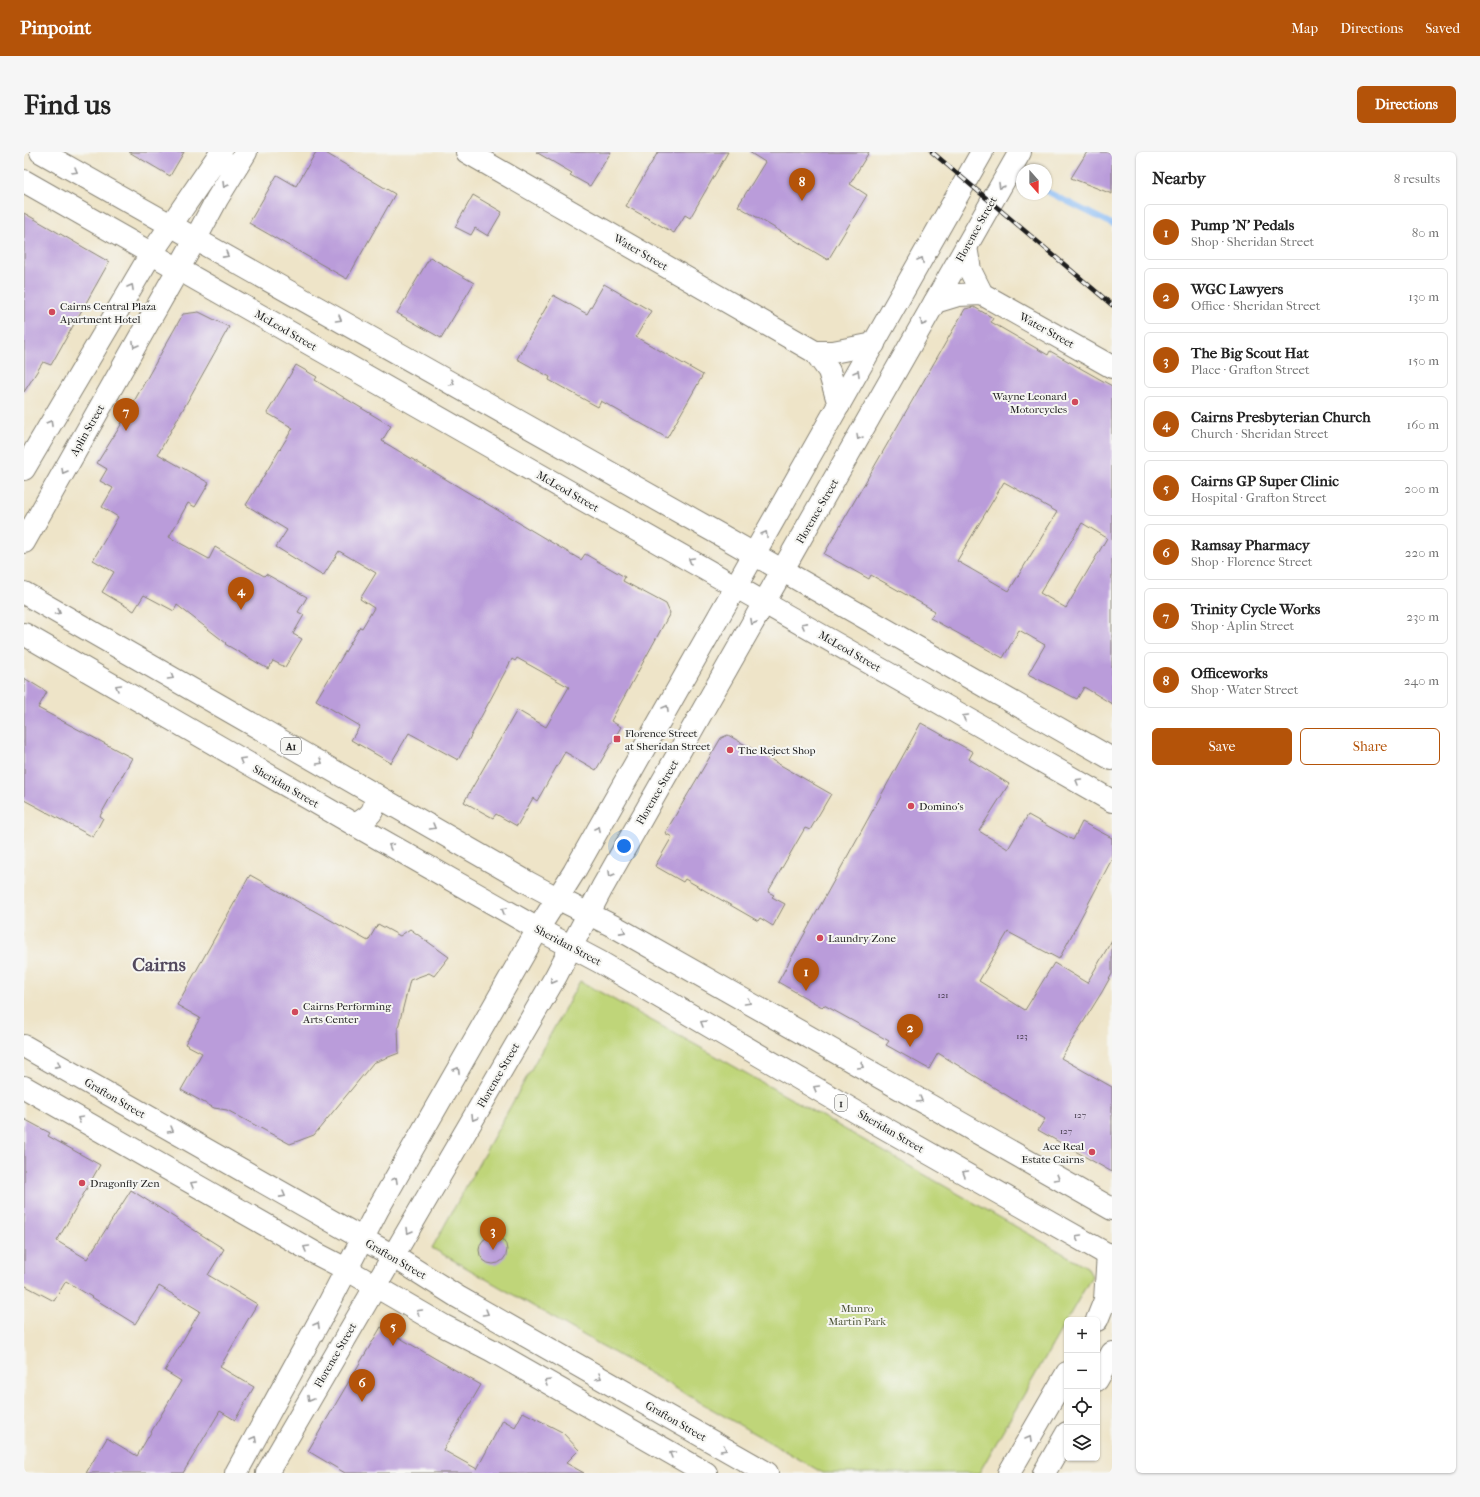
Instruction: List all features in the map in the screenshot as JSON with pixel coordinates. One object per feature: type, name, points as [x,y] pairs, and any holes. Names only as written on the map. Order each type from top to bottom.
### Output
[{"type":"main road","points":[[41,152],[196,238],[1112,759]]},
{"type":"main road","points":[[24,469],[152,254],[221,152]]},
{"type":"main road","name":"Aplin Street","points":[[24,542],[196,238],[217,198],[246,152]]},
{"type":"main road","name":"Water Street","points":[[466,152],[815,352],[829,371],[839,405]]},
{"type":"main road","points":[[236,1473],[326,1309],[362,1239],[538,929],[574,872],[982,152]]},
{"type":"main road","name":"Florence Street","points":[[267,1473],[556,976],[588,913],[1020,152]]},
{"type":"main road","name":"McLeod Street","points":[[24,181],[1112,801]]},
{"type":"main road","points":[[935,302],[958,295],[982,294],[970,270],[966,247]]},
{"type":"main road","name":"Water Street","points":[[982,294],[1112,367]]},
{"type":"main road","points":[[815,352],[833,352],[874,344]]},
{"type":"main road","name":"A1","points":[[24,593],[557,898]]},
{"type":"main road","name":"Sheridan Street","points":[[24,634],[355,825],[538,929],[600,962],[858,1113],[1110,1255]]},
{"type":"main road","points":[[90,671],[82,661],[91,644],[108,641]]},
{"type":"main road","points":[[355,825],[368,817],[375,806],[375,794]]},
{"type":"main road","points":[[557,898],[619,929],[1112,1209]]},
{"type":"main road","name":"Grafton Street","points":[[24,1046],[393,1256],[458,1297],[767,1473]]},
{"type":"main road","points":[[24,1088],[706,1473]]},
{"type":"main road","points":[[224,1201],[240,1202],[247,1188],[245,1173]]},
{"type":"main road","points":[[1099,1317],[1105,1300],[1110,1255]]},
{"type":"main road","points":[[444,1326],[442,1315],[444,1309],[447,1303],[458,1297]]},
{"type":"main road","points":[[1100,1321],[1107,1320],[1112,1323]]},
{"type":"main road","points":[[1100,1375],[1112,1353]]},
{"type":"main road","points":[[1009,1473],[1064,1378]]},
{"type":"main road","points":[[1044,1473],[1064,1438]]},
{"type":"green space","name":"Munro Martin Park","points":[[580,981],[714,1055],[1087,1267],[1092,1276],[1068,1317],[1064,1317],[1064,1325],[979,1473],[823,1473],[432,1248]]},
{"type":"building","points":[[129,152],[184,152],[170,176]]},
{"type":"building","points":[[316,152],[324,152],[395,194],[347,279],[249,223],[277,175],[296,186]]},
{"type":"building","points":[[536,152],[611,152],[590,186],[570,175],[572,173]]},
{"type":"building","points":[[658,152],[728,152],[690,218],[685,215],[674,233],[626,206]]},
{"type":"building","points":[[749,152],[869,152],[850,184],[867,195],[828,260],[738,206],[765,162]]},
{"type":"building","points":[[1087,152],[1112,152],[1112,194],[1071,178]]},
{"type":"building","points":[[473,195],[502,212],[488,236],[475,228],[471,235],[455,227]]},
{"type":"building","name":"Cairns Central Plaza Apartment Hotel","points":[[24,213],[109,262],[51,365],[43,362],[24,392]]},
{"type":"building","points":[[430,257],[474,283],[441,338],[397,313]]},
{"type":"building","points":[[604,284],[651,311],[636,337],[703,375],[667,438],[601,401],[598,407],[549,380],[550,377],[517,359],[553,295],[587,314]]},
{"type":"building","points":[[974,307],[993,318],[991,322],[1048,355],[1050,351],[1112,386],[1112,704],[1084,687],[1077,699],[1028,674],[1045,645],[1019,630],[1003,658],[930,618],[935,611],[871,575],[869,579],[824,554],[965,309]],"holes":[[[1004,482],[1057,512],[1009,591],[957,561]],[[1082,523],[1107,538],[1066,608],[1040,593]]]},
{"type":"building","points":[[199,312],[229,327],[158,454],[209,483],[195,507],[188,503],[169,537],[209,559],[215,547],[264,576],[266,574],[307,597],[298,612],[304,615],[293,634],[302,639],[285,667],[273,661],[268,669],[225,644],[226,643],[177,605],[174,611],[144,595],[134,611],[102,592],[114,572],[93,560],[118,517],[102,507],[113,488],[100,481],[107,469],[97,463],[119,428],[183,314]]},
{"type":"building","points":[[296,365],[317,377],[315,380],[391,426],[382,441],[581,560],[585,554],[625,577],[623,581],[666,604],[670,613],[611,721],[621,727],[596,770],[565,752],[537,801],[533,798],[517,826],[496,814],[493,818],[464,802],[517,710],[546,727],[569,687],[517,658],[515,661],[512,659],[458,760],[409,733],[391,763],[351,740],[360,726],[316,700],[360,627],[362,628],[374,608],[360,599],[376,573],[339,551],[323,576],[276,547],[287,530],[246,505],[293,428],[267,413]]},
{"type":"building","points":[[24,678],[47,692],[38,708],[132,758],[100,816],[103,818],[93,837],[24,800]]},
{"type":"building","points":[[921,723],[973,752],[969,759],[1009,784],[979,831],[1008,849],[1028,815],[1073,840],[1082,822],[1112,838],[1112,859],[1059,959],[1008,932],[979,981],[1025,1010],[1054,963],[1087,983],[1112,940],[1112,974],[1061,1058],[1112,1087],[1112,1172],[1038,1130],[1045,1119],[938,1053],[929,1069],[886,1045],[889,1041],[824,1005],[822,1007],[778,982]]},
{"type":"building","points":[[728,735],[831,794],[810,830],[805,828],[768,892],[774,895],[772,897],[785,904],[773,926],[760,918],[758,921],[685,879],[683,882],[655,866],[672,837],[665,833],[721,738]]},
{"type":"building","name":"Cairns Performing Arts Center","points":[[250,875],[368,941],[378,924],[400,936],[410,929],[449,957],[434,976],[429,973],[410,980],[398,1028],[399,1053],[373,1063],[314,1135],[290,1144],[227,1110],[214,1108],[181,1090],[202,1053],[185,1044],[200,1018],[177,1005]]},
{"type":"building","points":[[24,1119],[50,1133],[48,1136],[100,1165],[57,1241],[87,1259],[131,1190],[224,1249],[208,1275],[257,1304],[220,1367],[254,1387],[235,1420],[220,1411],[183,1473],[86,1473],[107,1438],[137,1456],[181,1381],[165,1371],[200,1311],[159,1286],[135,1324],[66,1281],[54,1301],[24,1285]]},
{"type":"building","points":[[493,1236],[503,1240],[507,1250],[503,1260],[493,1264],[483,1260],[479,1250],[483,1240]]},
{"type":"building","points":[[381,1327],[481,1385],[443,1450],[477,1469],[503,1420],[515,1427],[523,1412],[562,1432],[579,1450],[566,1463],[584,1473],[345,1473],[308,1451]]},
{"type":"waterway","points":[[1052,194],[1112,224]]},
{"type":"railway","points":[[932,152],[1112,305]]},
{"type":"place","name":"Officeworks","points":[[802,201]]},
{"type":"place","name":"Cairns Central Plaza Apartment Hotel","points":[[52,312]]},
{"type":"place","name":"Wayne Leonard Motorcycles","points":[[1075,402]]},
{"type":"place","name":"Trinity Cycle Works","points":[[126,431]]},
{"type":"place","name":"Cairns Presbyterian Church","points":[[241,610]]},
{"type":"place","name":"Florence Street at Sheridan Street","points":[[617,739]]},
{"type":"place","name":"The Reject Shop","points":[[730,750]]},
{"type":"place","name":"Domino's","points":[[911,806]]},
{"type":"place","name":"Laundry Zone","points":[[820,938]]},
{"type":"place","name":"Pump 'N' Pedals","points":[[806,991]]},
{"type":"place","name":"Cairns Performing Arts Center","points":[[295,1012]]},
{"type":"place","name":"WGC Lawyers","points":[[910,1047]]},
{"type":"place","name":"Ace Real Estate Cairns","points":[[1092,1152]]},
{"type":"place","name":"Dragonfly Zen","points":[[82,1183]]},
{"type":"place","name":"The Big Scout Hat","points":[[493,1250]]},
{"type":"place","name":"Cairns GP Super Clinic","points":[[393,1346]]},
{"type":"place","name":"Ramsay Pharmacy","points":[[362,1402]]},
{"type":"district","name":"Cairns","points":[[159,964]]}]
